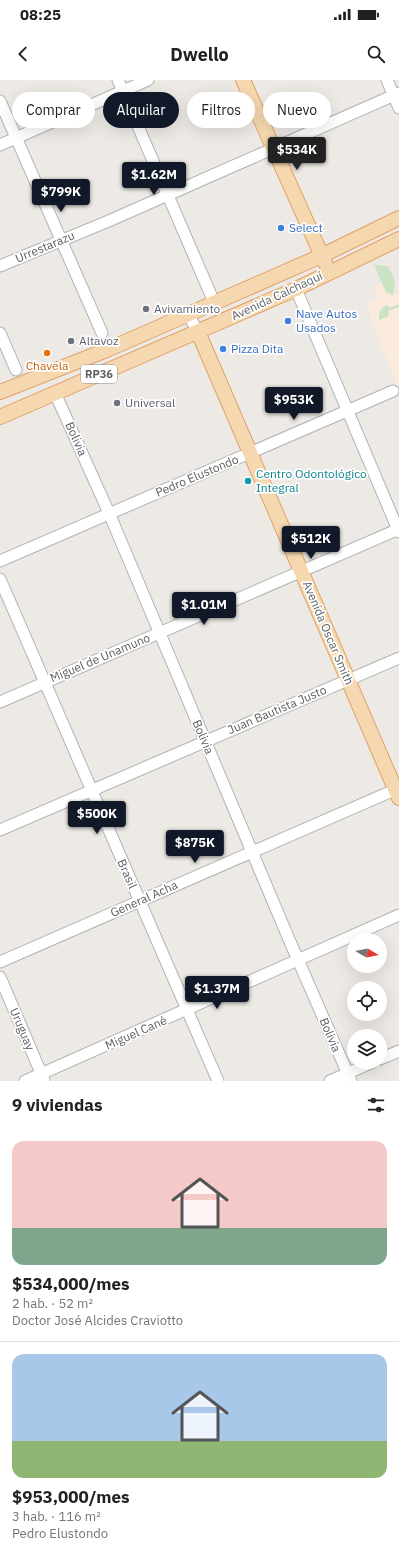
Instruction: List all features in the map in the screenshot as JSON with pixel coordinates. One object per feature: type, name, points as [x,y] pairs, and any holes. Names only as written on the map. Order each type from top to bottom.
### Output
[{"type":"main road","points":[[243,80],[320,256],[329,272]]},
{"type":"main road","points":[[366,255],[358,238],[357,233],[360,229],[399,212]]},
{"type":"main road","name":"Avenida Calchaquí","points":[[0,417],[55,393],[193,322],[214,302],[320,256],[399,218]]},
{"type":"main road","name":"Avenida Calchaquí","points":[[0,392],[109,349],[296,289],[399,239]]},
{"type":"main road","points":[[193,322],[204,313],[237,298],[270,278]]},
{"type":"main road","name":"Avenida Oscar Smith","points":[[193,322],[398,792]]},
{"type":"street","points":[[118,80],[214,302]]},
{"type":"street","points":[[0,145],[148,80]]},
{"type":"street","points":[[387,80],[396,95],[399,108]]},
{"type":"street","name":"Urrestarazu","points":[[0,266],[396,95]]},
{"type":"street","points":[[0,101],[102,334]]},
{"type":"street","points":[[296,289],[399,530]]},
{"type":"street","points":[[0,333],[16,370]]},
{"type":"street","name":"Pedro Elustondo","points":[[0,561],[393,391]]},
{"type":"street","name":"Bolivia","points":[[55,393],[109,513],[251,851],[349,1077]]},
{"type":"street","name":"Miguel de Unamuno","points":[[0,702],[399,530]]},
{"type":"street","name":"Brasil","points":[[0,579],[90,790],[218,1081]]},
{"type":"street","name":"Juan Bautista Justo","points":[[0,830],[399,658]]},
{"type":"street","name":"General Acha","points":[[0,962],[251,851],[398,792]]},
{"type":"street","name":"Miguel Cané","points":[[25,1081],[42,1078],[399,915]]},
{"type":"street","name":"Uruguay","points":[[0,977],[42,1078]]},
{"type":"street","points":[[387,1056],[399,1051]]},
{"type":"street","points":[[330,1081],[349,1077],[362,1069]]},
{"type":"shaded area","points":[[382,283],[386,292],[393,295],[399,292],[399,390],[372,324],[367,302],[375,299],[376,295],[373,286]]},
{"type":"green space","points":[[374,265],[388,266],[395,281],[393,295],[386,292]]},
{"type":"green space","points":[[399,304],[399,307],[388,311],[389,316],[379,320],[380,311],[383,308],[387,305],[390,308]]},
{"type":"place","name":"Select","points":[[281,228]]},
{"type":"place","name":"Avivamiento","points":[[146,309]]},
{"type":"place","name":"Nave Autos Usados","points":[[288,321]]},
{"type":"place","name":"Altavoz","points":[[71,341]]},
{"type":"place","name":"Pizza Dita","points":[[223,349]]},
{"type":"place","name":"Chavela","points":[[47,353]]},
{"type":"place","name":"Universal","points":[[117,403]]},
{"type":"place","name":"Centro Odontológico Integral","points":[[248,481]]}]
